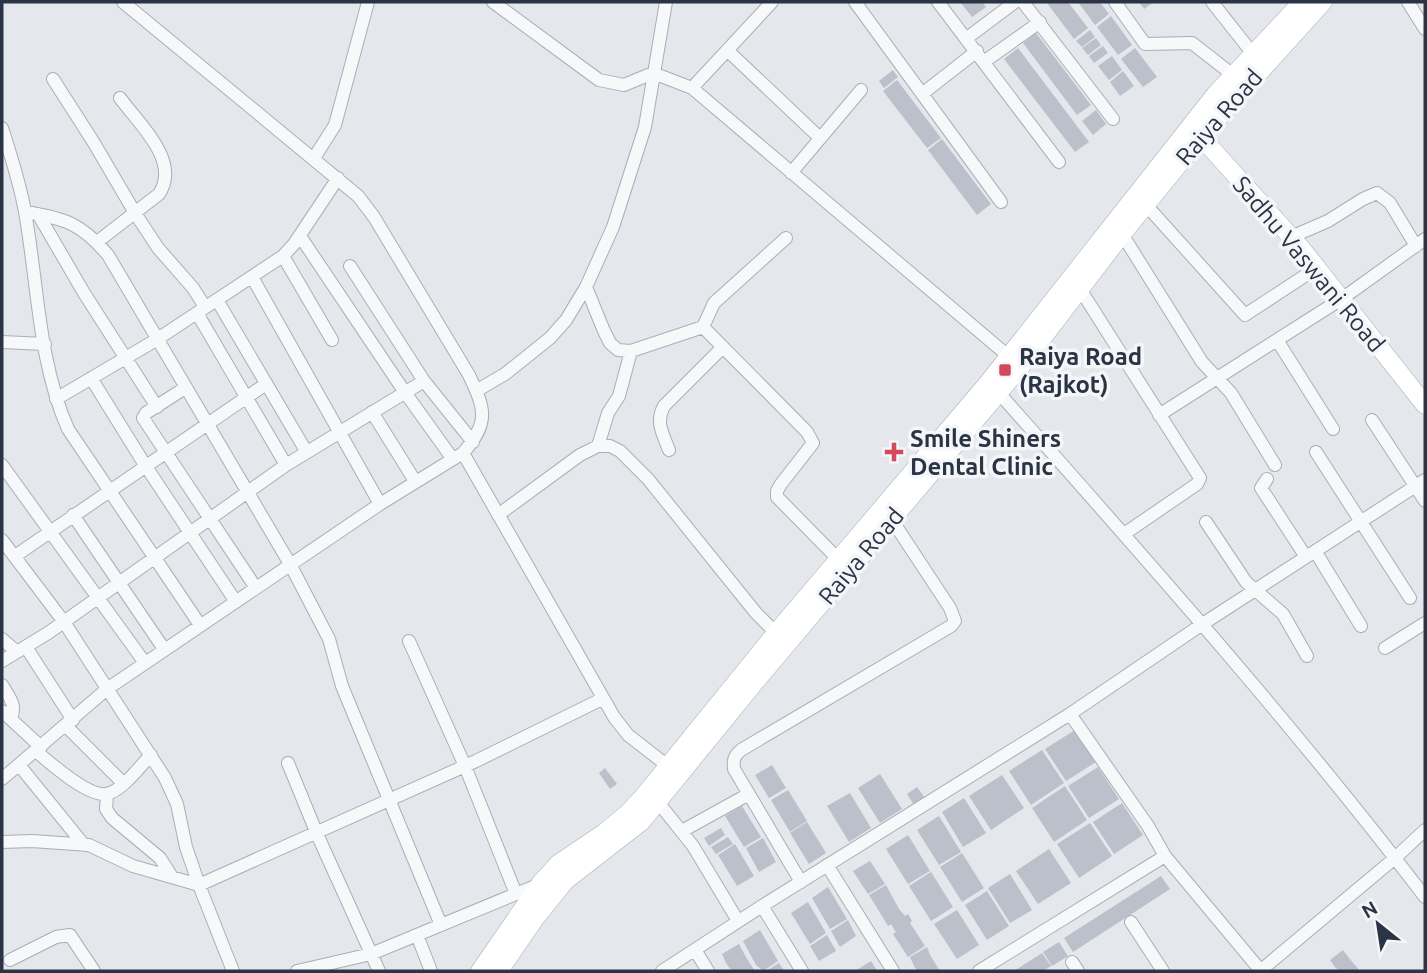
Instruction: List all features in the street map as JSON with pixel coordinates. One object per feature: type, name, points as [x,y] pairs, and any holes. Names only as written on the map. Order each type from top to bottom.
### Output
[{"type":"street","points":[[2,779],[107,689],[380,504],[458,455],[473,442],[483,413],[476,391],[374,218],[358,196],[123,2]]},
{"type":"street","points":[[314,158],[335,125],[368,2]]},
{"type":"street","points":[[493,2],[599,80],[624,85],[653,73],[692,88],[1015,361]]},
{"type":"street","points":[[476,391],[505,374],[550,338],[566,320],[586,287],[613,227],[645,127],[666,2]]},
{"type":"street","points":[[692,88],[772,2]]},
{"type":"street","points":[[855,2],[1001,202]]},
{"type":"street","points":[[938,2],[1059,162]]},
{"type":"street","points":[[967,38],[1015,2]]},
{"type":"street","points":[[1115,2],[1145,44],[1192,43],[1233,75]]},
{"type":"street","points":[[1213,2],[1253,54]]},
{"type":"street","name":"Raiya Road","points":[[499,971],[559,886],[629,833],[658,802],[674,771],[776,633],[839,560],[888,514],[999,393],[1015,361],[1080,289],[1146,205],[1233,75],[1302,2]]},
{"type":"street","name":"Raiya Road","points":[[480,971],[540,884],[558,864],[628,813],[674,771],[1015,361],[1194,132],[1323,2]]},
{"type":"street","points":[[1408,2],[1425,29]]},
{"type":"street","points":[[1031,4],[1040,22],[1113,119]]},
{"type":"street","points":[[985,61],[1040,22]]},
{"type":"street","points":[[727,50],[820,138]]},
{"type":"street","points":[[922,94],[976,51]]},
{"type":"street","points":[[53,79],[158,248],[193,288],[201,310],[246,397],[286,465]]},
{"type":"street","points":[[791,173],[861,90]]},
{"type":"street","points":[[97,242],[159,194],[165,185],[164,161],[120,98]]},
{"type":"street","points":[[2,128],[32,213],[157,407]]},
{"type":"street","name":"Sadhu Vaswani Road","points":[[1194,132],[1343,298],[1424,402]]},
{"type":"street","points":[[2,173],[18,179]]},
{"type":"street","points":[[56,399],[156,340],[283,256],[300,236],[338,178]]},
{"type":"street","points":[[1159,415],[1343,298],[1422,243],[1390,203],[1377,193],[1328,221],[1291,237]]},
{"type":"street","points":[[1146,205],[1245,315],[1309,273]]},
{"type":"street","points":[[32,213],[57,217],[92,235],[127,285],[156,340],[290,564],[330,639],[342,686],[440,925]]},
{"type":"street","points":[[32,213],[45,344],[56,399],[68,429],[200,625]]},
{"type":"street","points":[[1122,234],[1202,362],[1231,393],[1275,465]]},
{"type":"street","points":[[300,236],[404,391],[458,455],[498,515],[602,699],[628,735],[674,771]]},
{"type":"street","points":[[586,287],[610,343],[618,350],[631,351],[703,327],[714,303],[786,238]]},
{"type":"street","points":[[283,256],[332,340]]},
{"type":"street","points":[[350,266],[424,380],[473,442]]},
{"type":"street","points":[[252,277],[380,504]]},
{"type":"street","points":[[1080,289],[1200,478],[1197,484],[1124,534]]},
{"type":"street","points":[[217,300],[306,451]]},
{"type":"street","points":[[703,327],[811,437],[813,443],[781,484],[777,497],[839,560]]},
{"type":"street","points":[[1277,340],[1333,429]]},
{"type":"street","points":[[2,342],[45,344]]},
{"type":"street","points":[[669,450],[659,424],[659,415],[723,347]]},
{"type":"street","points":[[598,446],[605,420],[620,396],[631,351]]},
{"type":"street","points":[[91,379],[236,602]]},
{"type":"street","points":[[2,661],[64,622],[306,451],[424,380]]},
{"type":"street","points":[[15,556],[266,384]]},
{"type":"street","points":[[185,388],[146,413],[143,418],[256,588]]},
{"type":"street","points":[[999,393],[1124,534],[1306,748],[1425,897]]},
{"type":"street","points":[[372,412],[415,481]]},
{"type":"street","points":[[1371,420],[1420,483],[1425,501]]},
{"type":"street","points":[[498,515],[580,455],[598,446],[610,446],[648,479],[756,613],[776,633]]},
{"type":"street","points":[[1316,452],[1410,598]]},
{"type":"street","points":[[2,465],[145,663]]},
{"type":"street","points":[[1267,479],[1261,488],[1361,626]]},
{"type":"street","points":[[662,971],[1070,714],[1200,625],[1420,483]]},
{"type":"street","points":[[801,882],[734,769],[735,755],[951,626],[955,621],[950,608],[888,514]]},
{"type":"street","points":[[73,515],[164,649]]},
{"type":"street","points":[[1206,523],[1254,590],[1283,614],[1307,656]]},
{"type":"street","points":[[2,540],[64,622],[165,778],[177,804],[186,847],[199,885],[233,971]]},
{"type":"street","points":[[1385,648],[1425,622]]},
{"type":"street","points":[[2,639],[21,650],[69,723],[123,783]]},
{"type":"street","points":[[409,640],[465,766],[516,894]]},
{"type":"street","points":[[2,685],[14,711],[6,715],[73,781],[100,795],[107,795],[123,783],[151,755]]},
{"type":"street","points":[[2,842],[84,845],[101,850],[133,866],[199,885],[465,766],[602,699]]},
{"type":"street","points":[[1070,714],[1148,826],[1165,856],[1260,971],[1425,830]]},
{"type":"street","points":[[288,763],[379,971]]},
{"type":"street","points":[[19,765],[84,845]]},
{"type":"street","points":[[682,831],[749,794]]},
{"type":"street","points":[[107,795],[106,809],[112,818],[160,858],[172,877]]},
{"type":"street","points":[[658,802],[708,868],[738,921]]},
{"type":"street","points":[[979,971],[1165,856]]},
{"type":"street","points":[[827,865],[893,971]]},
{"type":"street","points":[[297,971],[321,969],[371,954],[540,884]]},
{"type":"street","points":[[762,906],[802,971]]},
{"type":"street","points":[[1131,922],[1163,971]]},
{"type":"street","points":[[10,960],[56,937],[70,935],[94,971]]},
{"type":"street","points":[[417,935],[431,971]]},
{"type":"street","points":[[695,950],[708,971]]},
{"type":"building","points":[[960,2],[982,2],[986,7],[972,17]]},
{"type":"building","points":[[1068,2],[1088,28],[1074,39],[1047,3]]},
{"type":"building","points":[[1078,2],[1100,2],[1109,14],[1095,25]]},
{"type":"building","points":[[1139,2],[1154,2],[1144,9]]},
{"type":"building","points":[[1111,16],[1132,45],[1118,55],[1097,27]]},
{"type":"building","points":[[1090,30],[1095,37],[1082,47],[1076,41]]},
{"type":"building","points":[[1036,33],[1091,105],[1077,115],[1023,43]]},
{"type":"building","points":[[1096,38],[1101,45],[1088,55],[1082,48]]},
{"type":"building","points":[[1103,46],[1108,53],[1094,63],[1089,56]]},
{"type":"building","points":[[1018,48],[1089,142],[1075,152],[1004,59]]},
{"type":"building","points":[[1135,48],[1157,77],[1143,87],[1121,59]]},
{"type":"building","points":[[1112,56],[1122,70],[1109,80],[1098,66]]},
{"type":"building","points":[[893,70],[898,77],[884,88],[879,81]]},
{"type":"building","points":[[1123,71],[1134,86],[1120,96],[1110,82]]},
{"type":"building","points":[[897,80],[941,138],[927,148],[883,91]]},
{"type":"building","points":[[1096,110],[1106,124],[1093,135],[1082,121]]},
{"type":"building","points":[[942,139],[991,204],[977,215],[928,150]]},
{"type":"building","points":[[1075,730],[1096,762],[1066,781],[1045,749]]},
{"type":"building","points":[[1042,750],[1064,783],[1031,805],[1009,771]]},
{"type":"building","points":[[772,765],[786,788],[769,798],[755,775]]},
{"type":"building","points":[[1098,767],[1119,799],[1089,818],[1068,786]]},
{"type":"building","points":[[605,768],[617,784],[610,789],[599,773]]},
{"type":"building","points":[[880,774],[902,809],[880,823],[858,788]]},
{"type":"building","points":[[1002,775],[1024,808],[991,830],[969,796]]},
{"type":"building","points":[[1065,786],[1087,820],[1054,842],[1032,808]]},
{"type":"building","points":[[917,787],[925,798],[914,805],[907,794]]},
{"type":"building","points":[[788,790],[807,821],[790,832],[771,800]]},
{"type":"building","points":[[850,793],[871,828],[849,842],[827,806]]},
{"type":"building","points":[[964,798],[986,833],[963,847],[942,812]]},
{"type":"building","points":[[1122,803],[1143,835],[1114,854],[1093,822]]},
{"type":"building","points":[[742,806],[761,837],[744,847],[725,816]]},
{"type":"building","points":[[939,816],[961,852],[939,865],[917,830]]},
{"type":"building","points":[[807,822],[826,853],[809,864],[790,833]]},
{"type":"building","points":[[1090,823],[1112,856],[1079,878],[1057,844]]},
{"type":"building","points":[[721,828],[725,835],[709,846],[704,838]]},
{"type":"building","points":[[908,835],[930,871],[908,884],[886,849]]},
{"type":"building","points":[[728,837],[733,844],[716,854],[711,847]]},
{"type":"building","points":[[763,838],[776,862],[759,872],[746,848]]},
{"type":"building","points":[[735,844],[754,876],[737,886],[718,855]]},
{"type":"building","points":[[1049,849],[1071,883],[1038,904],[1016,871]]},
{"type":"building","points":[[962,853],[984,888],[962,902],[940,867]]},
{"type":"building","points":[[870,861],[885,884],[868,894],[853,871]]},
{"type":"building","points":[[931,872],[953,907],[931,921],[909,886]]},
{"type":"building","points":[[1010,874],[1032,910],[1010,923],[988,888]]},
{"type":"building","points":[[1161,876],[1170,889],[1073,952],[1064,938]]},
{"type":"building","points":[[886,885],[899,909],[905,916],[908,914],[912,921],[910,923],[925,946],[908,957],[893,934],[896,932],[891,924],[888,926],[869,895]]},
{"type":"building","points":[[828,887],[847,919],[830,929],[812,898]]},
{"type":"building","points":[[987,891],[1009,926],[987,940],[965,905]]},
{"type":"building","points":[[808,902],[826,933],[810,944],[791,913]]},
{"type":"building","points":[[957,910],[979,945],[957,959],[934,924]]},
{"type":"building","points":[[848,920],[856,936],[840,947],[831,931]]},
{"type":"building","points":[[760,930],[778,961],[763,971],[756,965],[743,941]]},
{"type":"building","points":[[827,935],[836,951],[819,961],[810,946]]},
{"type":"building","points":[[1059,942],[1068,956],[1052,966],[1043,952]]},
{"type":"building","points":[[739,944],[755,971],[732,971],[726,963],[722,954]]},
{"type":"building","points":[[927,947],[940,971],[917,971],[914,966],[910,957]]},
{"type":"building","points":[[1343,950],[1360,971],[1339,971],[1335,967],[1330,960]]},
{"type":"building","points":[[1042,953],[1051,966],[1043,971],[1014,971]]},
{"type":"building","points":[[871,961],[877,971],[855,971]]},
{"type":"building","points":[[779,963],[784,971],[766,971]]},
{"type":"place","name":"Raiya Road (Rajkot)","points":[[1005,370]]},
{"type":"place","name":"Smile Shiners Dental Clinic","points":[[894,452]]}]
